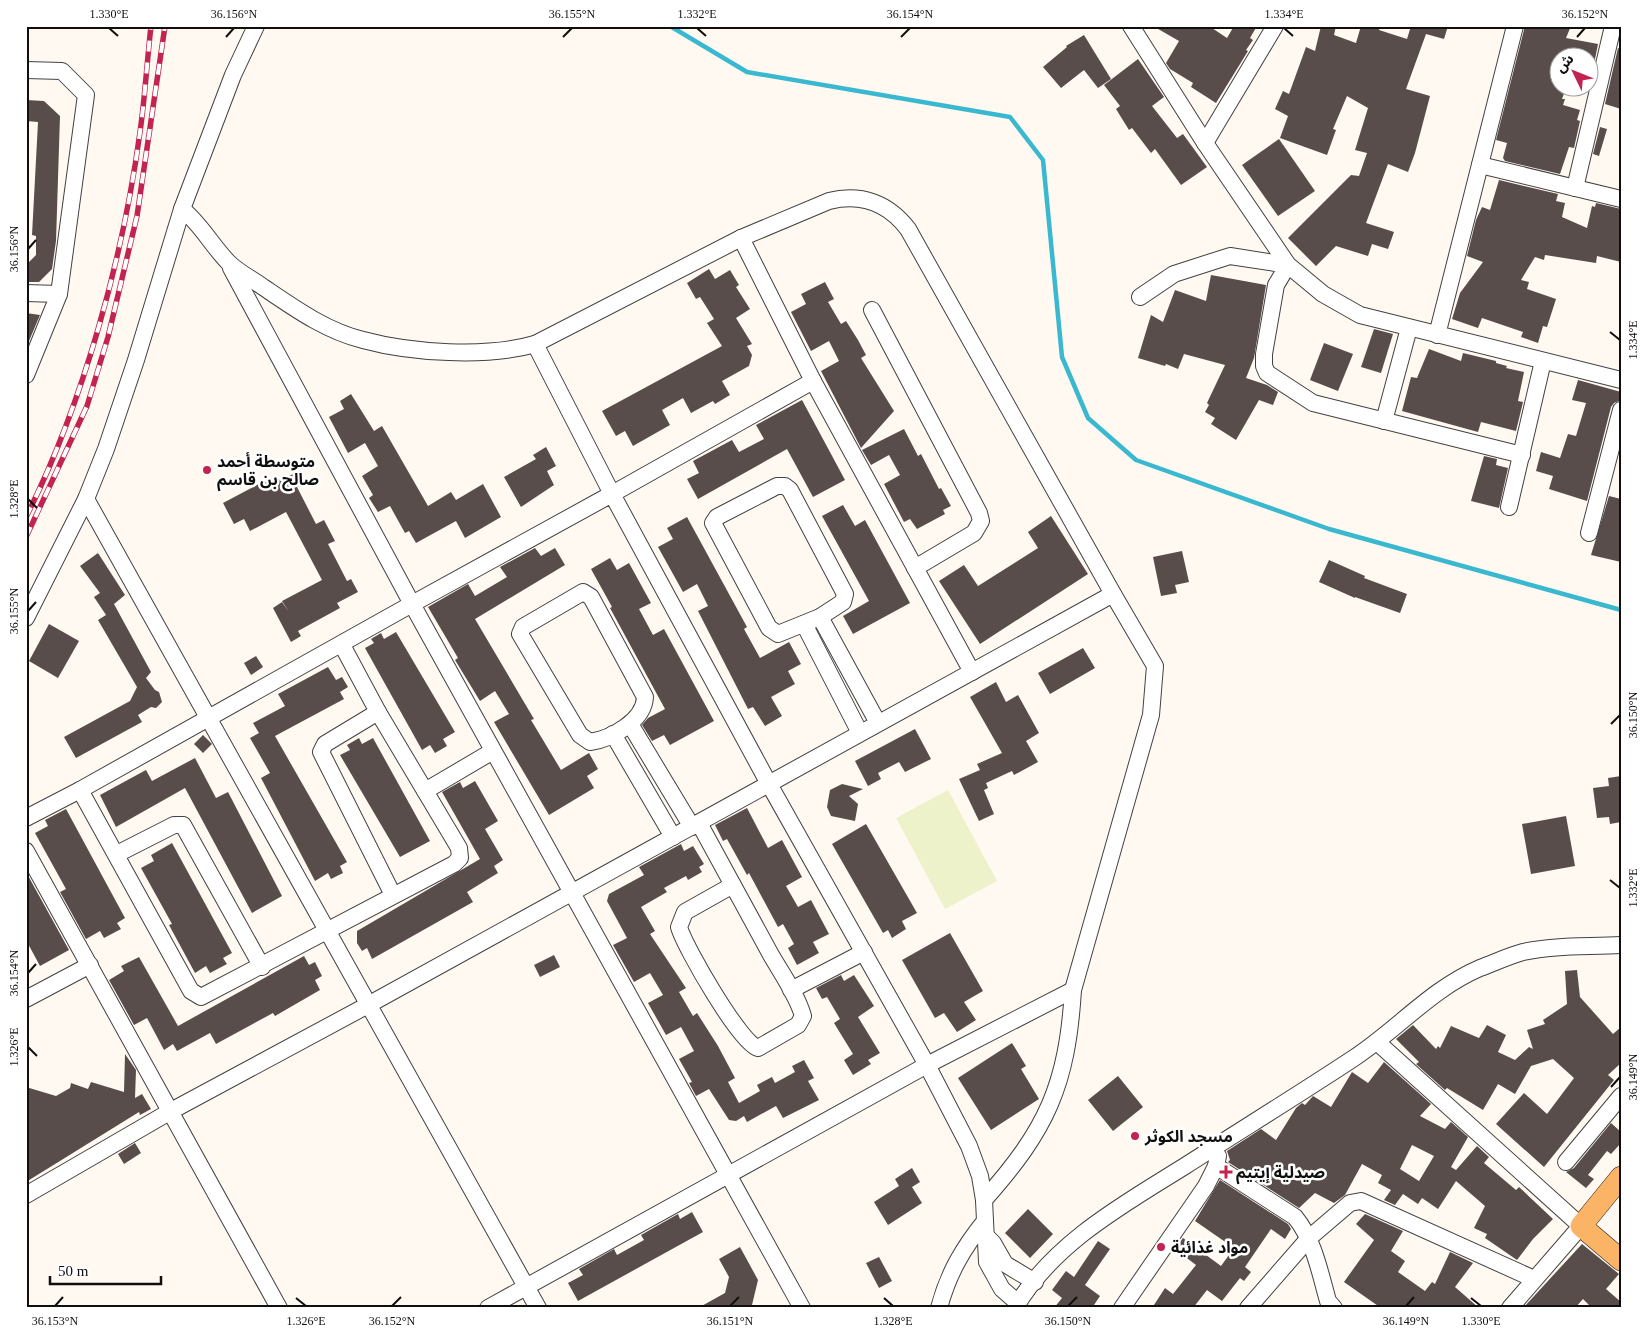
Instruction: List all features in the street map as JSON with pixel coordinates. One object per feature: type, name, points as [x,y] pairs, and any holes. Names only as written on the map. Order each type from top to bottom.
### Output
[{"type":"main road","points":[[1621,1177],[1582,1226],[1621,1260]]},
{"type":"street","points":[[26,618],[86,499],[136,360],[182,208],[232,75],[256,26]]},
{"type":"street","points":[[1131,26],[1205,143],[1288,265],[1323,294],[1360,315],[1621,380]]},
{"type":"street","points":[[1205,143],[1275,26]]},
{"type":"street","points":[[1437,335],[1515,26]]},
{"type":"street","points":[[1575,188],[1613,26]]},
{"type":"street","points":[[26,70],[62,71],[86,96],[59,294],[26,375]]},
{"type":"street","points":[[1480,165],[1621,200]]},
{"type":"street","points":[[229,264],[292,308],[321,324],[362,340],[454,352],[516,350],[535,344],[741,238],[829,201],[843,197],[861,198],[885,206],[899,217],[908,229],[1155,666],[1151,715],[1073,990],[1065,1058],[1048,1113],[1028,1146],[984,1200]]},
{"type":"street","points":[[182,208],[192,217],[229,264],[412,604],[726,1175],[802,1308]]},
{"type":"street","points":[[741,238],[813,380],[972,672]]},
{"type":"street","points":[[1140,297],[1174,274],[1230,256],[1288,265]]},
{"type":"street","points":[[1288,265],[1276,284],[1264,354],[1264,366],[1267,374],[1313,403],[1522,456]]},
{"type":"street","points":[[26,293],[59,294]]},
{"type":"street","points":[[872,310],[979,513],[981,522],[974,533],[915,568]]},
{"type":"street","points":[[1384,422],[1409,328]]},
{"type":"street","points":[[535,344],[612,494],[770,784],[927,1065],[969,1146],[980,1176],[984,1200],[985,1254],[990,1270],[1002,1289],[1017,1306],[1035,1282],[1067,1248],[1098,1222],[1377,1042],[1428,998],[1450,983],[1522,952],[1621,945]]},
{"type":"street","points":[[1509,506],[1543,361]]},
{"type":"street","points":[[26,818],[342,645],[813,380]]},
{"type":"street","points":[[1590,532],[1621,410]]},
{"type":"street","points":[[782,485],[790,490],[845,594],[843,602],[820,617],[804,624],[782,634],[774,632],[770,628],[713,526],[717,517],[782,485]]},
{"type":"street","points":[[86,499],[538,1308]]},
{"type":"street","points":[[585,592],[591,597],[644,693],[642,708],[630,724],[613,734],[590,742],[580,735],[520,634],[522,627],[580,593],[585,592]]},
{"type":"street","points":[[26,1195],[171,1111],[368,1006],[1113,594]]},
{"type":"street","points":[[820,617],[878,723]]},
{"type":"street","points":[[804,624],[860,733]]},
{"type":"street","points":[[80,790],[194,994],[204,996],[454,864],[460,855],[459,848],[378,712],[342,645]]},
{"type":"street","points":[[378,712],[325,744],[321,752],[393,895]]},
{"type":"street","points":[[630,724],[733,885],[802,1011],[802,1021],[760,1047],[755,1048],[740,1033],[723,1009],[683,937],[679,924],[685,912],[733,885]]},
{"type":"street","points":[[613,734],[673,837]]},
{"type":"street","points":[[425,791],[493,750]]},
{"type":"street","points":[[117,854],[174,824],[183,826],[262,967]]},
{"type":"street","points":[[26,851],[278,1308]]},
{"type":"street","points":[[791,990],[864,952]]},
{"type":"street","points":[[26,999],[90,966]]},
{"type":"street","points":[[488,1308],[927,1065],[1073,990]]},
{"type":"street","points":[[1377,1042],[1582,1226],[1510,1308]]},
{"type":"street","points":[[1566,1162],[1621,1096]]},
{"type":"street","points":[[1122,1308],[1206,1186],[1216,1166],[1220,1143]]},
{"type":"street","points":[[1216,1166],[1295,1218],[1309,1238],[1328,1301],[1334,1308]]},
{"type":"street","points":[[1248,1308],[1309,1238],[1350,1203],[1361,1201],[1534,1279]]},
{"type":"street","points":[[986,1229],[1005,1264],[1035,1282]]},
{"type":"street","points":[[939,1308],[960,1253],[986,1229]]},
{"type":"green space","points":[[948,790],[997,881],[945,909],[896,818]]},
{"type":"building","points":[[1153,26],[1209,26],[1227,38],[1234,26],[1257,26],[1250,38],[1253,40],[1246,50],[1248,51],[1216,103],[1191,87],[1193,83],[1170,69],[1166,63],[1179,41]]},
{"type":"building","points":[[1321,26],[1336,26],[1334,35],[1356,43],[1361,26],[1380,26],[1379,30],[1407,39],[1411,26],[1448,26],[1444,39],[1426,34],[1406,89],[1430,96],[1408,172],[1388,164],[1366,223],[1394,232],[1388,249],[1372,244],[1368,256],[1336,246],[1316,266],[1288,238],[1351,175],[1359,176],[1367,153],[1355,150],[1368,108],[1347,96],[1333,129],[1336,130],[1327,155],[1280,138],[1288,116],[1275,109],[1283,91],[1289,94],[1306,47],[1315,51]]},
{"type":"building","points":[[1525,26],[1571,26],[1566,38],[1598,44],[1597,48],[1550,48],[1550,98],[1565,99],[1563,105],[1580,110],[1577,120],[1580,121],[1574,148],[1569,147],[1560,174],[1505,161],[1503,158],[1507,143],[1496,140]]},
{"type":"building","points":[[1084,35],[1111,79],[1098,88],[1084,70],[1061,88],[1043,67],[1066,46]]},
{"type":"building","points":[[1618,48],[1621,49],[1621,109],[1605,104]]},
{"type":"building","points":[[1138,59],[1164,97],[1152,106],[1177,138],[1183,134],[1207,167],[1181,185],[1155,149],[1151,153],[1132,128],[1129,130],[1116,109],[1120,106],[1104,85]]},
{"type":"building","points":[[26,100],[44,101],[60,116],[56,241],[52,269],[39,282],[26,282],[26,265],[36,255],[36,236],[32,235],[38,122],[26,121]]},
{"type":"building","points":[[1600,127],[1607,129],[1599,156],[1593,154]]},
{"type":"building","points":[[1279,139],[1315,191],[1278,216],[1242,165]]},
{"type":"building","points":[[1499,180],[1558,194],[1556,201],[1565,203],[1562,217],[1587,228],[1592,206],[1595,207],[1596,203],[1621,209],[1621,262],[1597,256],[1596,263],[1545,255],[1544,260],[1535,257],[1521,280],[1529,282],[1527,289],[1556,299],[1547,327],[1543,326],[1538,343],[1521,337],[1523,332],[1482,318],[1478,328],[1452,319],[1460,293],[1483,262],[1467,256],[1476,220],[1482,207],[1490,210]]},
{"type":"building","points":[[709,269],[715,279],[730,270],[739,285],[736,287],[750,309],[736,318],[752,344],[747,346],[752,355],[749,366],[722,381],[730,395],[715,404],[713,401],[691,413],[683,398],[662,410],[670,425],[633,446],[625,431],[616,436],[602,411],[722,346],[707,323],[714,319],[700,297],[696,299],[687,283]]},
{"type":"building","points":[[1211,275],[1266,285],[1254,358],[1246,378],[1267,385],[1278,392],[1273,405],[1259,400],[1236,440],[1211,424],[1215,418],[1205,412],[1209,405],[1207,403],[1225,365],[1184,354],[1178,369],[1166,364],[1165,366],[1138,358],[1151,315],[1163,322],[1175,290],[1206,301]]},
{"type":"building","points":[[825,282],[834,299],[828,302],[841,324],[846,321],[858,340],[866,355],[861,358],[894,411],[861,448],[821,371],[839,361],[829,341],[811,351],[791,312],[806,304],[801,294]]},
{"type":"building","points":[[26,313],[40,315],[26,348]]},
{"type":"building","points":[[1374,329],[1393,334],[1381,373],[1361,367]]},
{"type":"building","points":[[1324,343],[1353,354],[1338,391],[1310,380]]},
{"type":"building","points":[[1429,349],[1461,361],[1463,353],[1496,361],[1496,363],[1507,366],[1506,368],[1524,372],[1518,401],[1523,402],[1516,431],[1481,422],[1478,432],[1402,411],[1411,377],[1417,378]]},
{"type":"building","points":[[1578,380],[1621,392],[1621,400],[1614,403],[1611,407],[1587,501],[1549,489],[1553,476],[1536,471],[1541,452],[1560,458],[1568,434],[1576,436],[1586,403],[1572,400]]},
{"type":"building","points":[[351,394],[374,431],[382,426],[428,506],[451,492],[456,500],[483,484],[501,517],[465,538],[456,521],[416,543],[409,531],[405,533],[390,506],[378,512],[369,498],[373,495],[362,476],[378,466],[365,443],[348,453],[329,417],[344,409],[340,401]]},
{"type":"building","points":[[802,400],[845,480],[813,497],[787,449],[698,499],[687,479],[699,473],[693,461],[732,440],[739,452],[764,439],[756,425]]},
{"type":"building","points":[[904,429],[918,456],[921,454],[939,489],[941,488],[951,506],[943,510],[945,514],[917,529],[910,519],[904,522],[884,484],[900,475],[889,455],[871,465],[862,450]]},
{"type":"building","points":[[546,447],[556,466],[547,471],[554,485],[521,507],[504,477],[536,459],[533,455]]},
{"type":"building","points":[[1484,456],[1497,459],[1496,465],[1508,468],[1499,508],[1471,501]]},
{"type":"building","points":[[297,472],[303,484],[297,487],[316,524],[324,520],[335,541],[328,544],[347,581],[351,579],[358,592],[337,603],[340,608],[298,631],[301,636],[291,642],[273,608],[282,602],[289,612],[282,601],[322,580],[286,512],[250,531],[244,519],[234,524],[223,503],[276,475],[280,481]]},
{"type":"building","points":[[1609,496],[1621,499],[1621,562],[1591,555]]},
{"type":"building","points":[[843,505],[855,526],[865,520],[910,603],[853,634],[843,616],[869,601],[822,516]]},
{"type":"building","points":[[1051,516],[1088,574],[980,644],[939,581],[964,565],[978,586],[1038,548],[1028,532]]},
{"type":"building","points":[[687,517],[747,627],[744,629],[760,658],[789,642],[801,664],[788,671],[795,684],[771,697],[782,716],[765,726],[753,707],[748,709],[698,611],[708,606],[697,584],[683,592],[658,547],[673,539],[667,528]]},
{"type":"building","points":[[535,548],[541,556],[555,548],[565,565],[475,619],[534,719],[531,720],[561,770],[589,753],[598,769],[587,776],[594,788],[549,815],[494,722],[509,714],[495,691],[480,701],[455,660],[458,658],[428,607],[468,584],[475,596],[507,577],[500,567]]},
{"type":"building","points":[[1182,551],[1189,582],[1175,585],[1177,593],[1161,596],[1153,557]]},
{"type":"building","points":[[98,553],[125,595],[114,604],[151,672],[146,678],[155,690],[159,692],[162,702],[156,708],[151,707],[138,715],[142,722],[76,758],[64,737],[130,701],[137,687],[98,620],[106,615],[94,597],[100,593],[80,566]]},
{"type":"building","points":[[610,558],[617,570],[629,563],[651,603],[639,609],[653,635],[664,629],[714,721],[670,745],[664,735],[652,741],[642,725],[648,718],[665,709],[591,569]]},
{"type":"building","points":[[1329,560],[1365,576],[1364,578],[1407,594],[1400,613],[1355,598],[1319,582]]},
{"type":"building","points":[[49,624],[79,641],[58,678],[29,661]]},
{"type":"building","points":[[396,632],[455,732],[443,739],[447,746],[435,753],[430,745],[422,750],[365,648],[374,643],[371,639],[381,633],[384,639]]},
{"type":"building","points":[[1083,648],[1095,668],[1050,694],[1038,673]]},
{"type":"building","points":[[256,656],[263,667],[251,675],[244,663]]},
{"type":"building","points":[[328,667],[336,680],[342,677],[348,687],[340,692],[344,699],[275,736],[347,862],[340,866],[343,873],[331,879],[328,873],[315,881],[261,778],[270,773],[250,738],[259,733],[253,723],[285,706],[278,694]]},
{"type":"building","points":[[996,682],[1006,702],[1018,695],[1039,733],[1026,741],[1038,762],[1014,775],[1012,771],[986,783],[988,788],[984,790],[994,814],[979,821],[959,779],[980,770],[977,764],[1002,753],[970,697]]},
{"type":"building","points":[[915,729],[931,759],[905,772],[899,762],[878,773],[881,779],[868,786],[855,761]]},
{"type":"building","points":[[203,735],[212,744],[203,753],[194,744]]},
{"type":"building","points":[[359,738],[362,744],[373,738],[430,841],[400,857],[340,755],[350,750],[347,745]]},
{"type":"building","points":[[195,758],[216,798],[228,792],[282,896],[252,913],[185,788],[116,827],[100,795],[146,770],[152,781]]},
{"type":"building","points":[[1621,776],[1621,822],[1610,824],[1609,817],[1597,818],[1593,788],[1609,786],[1608,778]]},
{"type":"building","points":[[475,781],[498,821],[485,829],[503,860],[494,866],[498,873],[467,892],[473,902],[372,959],[367,948],[362,951],[357,943],[357,931],[480,859],[442,792],[460,782],[463,788]]},
{"type":"building","points":[[842,784],[863,789],[849,796],[858,804],[855,821],[831,816],[827,807],[830,790]]},
{"type":"building","points":[[747,808],[768,848],[782,840],[802,877],[786,886],[798,907],[811,900],[829,934],[813,942],[819,953],[797,965],[788,948],[794,944],[783,924],[778,927],[749,873],[747,875],[727,839],[723,841],[715,825]]},
{"type":"building","points":[[66,809],[125,918],[117,923],[121,929],[104,938],[100,931],[86,939],[60,892],[66,889],[35,833],[48,826],[45,820]]},
{"type":"building","points":[[1566,816],[1575,866],[1531,874],[1522,824]]},
{"type":"building","points":[[866,824],[917,913],[902,921],[906,929],[892,938],[888,930],[883,933],[832,844]]},
{"type":"building","points":[[172,843],[232,953],[223,958],[227,964],[210,973],[206,966],[195,973],[169,925],[172,924],[141,868],[154,861],[151,855]]},
{"type":"building","points":[[681,844],[684,851],[693,846],[704,864],[699,867],[702,872],[688,880],[686,876],[664,888],[667,892],[641,907],[655,931],[650,934],[686,988],[679,992],[693,1016],[697,1013],[735,1078],[728,1082],[739,1103],[760,1091],[757,1085],[772,1077],[775,1083],[795,1072],[792,1066],[804,1060],[814,1078],[808,1081],[819,1100],[783,1118],[776,1106],[747,1122],[744,1116],[736,1121],[729,1120],[709,1089],[696,1096],[689,1083],[692,1082],[679,1059],[694,1051],[681,1027],[666,1035],[648,1003],[663,995],[650,973],[634,982],[613,945],[627,938],[607,901],[609,894],[644,875],[639,867]]},
{"type":"building","points":[[26,872],[69,950],[40,966],[26,940]]},
{"type":"building","points":[[950,933],[983,991],[964,1002],[976,1020],[957,1032],[944,1013],[935,1018],[902,960]]},
{"type":"building","points":[[554,955],[560,967],[540,977],[534,965]]},
{"type":"building","points":[[304,956],[309,965],[315,962],[322,976],[315,980],[320,990],[275,1016],[273,1013],[216,1044],[210,1033],[177,1051],[173,1044],[164,1050],[147,1018],[134,1025],[109,980],[124,971],[121,966],[139,957],[178,1026]]},
{"type":"building","points":[[1577,970],[1580,997],[1613,1034],[1621,1027],[1621,1063],[1608,1075],[1614,1080],[1544,1167],[1496,1124],[1524,1093],[1547,1114],[1574,1078],[1553,1059],[1531,1066],[1515,1094],[1498,1084],[1483,1110],[1447,1088],[1445,1090],[1416,1064],[1419,1062],[1396,1039],[1413,1025],[1436,1049],[1438,1046],[1440,1048],[1451,1026],[1479,1038],[1487,1025],[1506,1035],[1498,1052],[1515,1060],[1529,1047],[1533,1049],[1527,1030],[1545,1024],[1543,1020],[1567,1004],[1565,971]]},
{"type":"building","points":[[841,975],[844,981],[854,975],[874,1006],[858,1017],[880,1053],[868,1060],[871,1064],[853,1075],[844,1060],[853,1054],[834,1023],[840,1019],[827,997],[822,999],[816,988]]},
{"type":"building","points":[[1012,1043],[1026,1066],[1021,1069],[1039,1099],[991,1130],[958,1078]]},
{"type":"building","points":[[125,1054],[136,1070],[135,1098],[142,1094],[151,1109],[140,1115],[139,1112],[26,1182],[26,1087],[56,1096],[70,1088],[71,1083],[88,1089],[91,1082],[124,1092]]},
{"type":"building","points":[[1384,1062],[1431,1104],[1420,1116],[1445,1129],[1451,1122],[1468,1137],[1451,1167],[1456,1170],[1477,1146],[1489,1157],[1484,1163],[1516,1190],[1519,1187],[1553,1219],[1533,1239],[1517,1260],[1485,1238],[1487,1234],[1474,1228],[1485,1206],[1456,1181],[1438,1209],[1422,1198],[1418,1204],[1403,1194],[1395,1205],[1384,1200],[1391,1190],[1378,1183],[1382,1175],[1362,1164],[1345,1195],[1334,1203],[1315,1193],[1299,1208],[1228,1162],[1230,1160],[1227,1151],[1261,1129],[1276,1140],[1296,1108],[1302,1103],[1305,1105],[1313,1096],[1331,1107],[1352,1072],[1368,1083]],"holes":[[[1412,1145],[1434,1156],[1419,1181],[1400,1169]]]},
{"type":"building","points":[[1118,1076],[1143,1107],[1113,1131],[1088,1100]]},
{"type":"building","points":[[1611,1123],[1621,1132],[1621,1143],[1611,1154],[1607,1151],[1588,1175],[1594,1179],[1586,1188],[1566,1172],[1574,1168]]},
{"type":"building","points":[[135,1143],[141,1153],[124,1164],[118,1154]]},
{"type":"building","points":[[912,1168],[920,1182],[912,1187],[922,1203],[888,1225],[874,1202],[899,1186],[895,1179]]},
{"type":"building","points":[[1220,1180],[1288,1224],[1291,1229],[1285,1239],[1271,1229],[1245,1267],[1251,1272],[1244,1281],[1240,1278],[1222,1301],[1207,1290],[1193,1308],[1152,1308],[1165,1288],[1173,1294],[1196,1265],[1175,1249],[1183,1238],[1221,1266],[1234,1248],[1195,1221]]},
{"type":"building","points":[[1028,1209],[1053,1234],[1030,1258],[1005,1233]]},
{"type":"building","points":[[692,1212],[703,1232],[578,1301],[568,1283],[583,1275],[579,1269],[614,1249],[617,1255],[644,1240],[641,1235],[678,1214],[680,1219]]},
{"type":"building","points":[[1365,1214],[1403,1231],[1391,1251],[1405,1261],[1398,1272],[1425,1291],[1432,1282],[1435,1284],[1450,1252],[1473,1263],[1455,1287],[1479,1308],[1381,1308],[1344,1282],[1374,1240],[1356,1224]]},
{"type":"building","points":[[1098,1241],[1110,1249],[1085,1285],[1100,1296],[1092,1308],[1054,1308],[1062,1298],[1052,1290],[1066,1271],[1074,1277]]},
{"type":"building","points":[[1582,1244],[1619,1274],[1606,1289],[1621,1302],[1621,1308],[1592,1308],[1583,1299],[1575,1308],[1523,1308]]},
{"type":"building","points":[[740,1247],[758,1280],[752,1305],[747,1308],[698,1308],[725,1293],[729,1277],[719,1259]]},
{"type":"building","points":[[879,1257],[892,1281],[879,1288],[866,1263]]},
{"type":"waterway","points":[[670,26],[747,72],[1010,117],[1043,160],[1062,357],[1088,418],[1136,460],[1329,529],[1621,610]]},
{"type":"railway","points":[[26,517],[47,473],[83,379],[111,279],[133,180],[142,119],[151,26]]},
{"type":"railway","points":[[26,537],[87,406],[108,337],[137,216],[165,26]]},
{"type":"place","name":"متوسطة أحمد صالح بن قاسم","points":[[207,470]]},
{"type":"place","name":"مسجد الكوثر","points":[[1135,1136]]},
{"type":"place","name":"صيدلية إيتيم","points":[[1226,1172]]},
{"type":"place","name":"مواد غذائية","points":[[1161,1247]]}]
